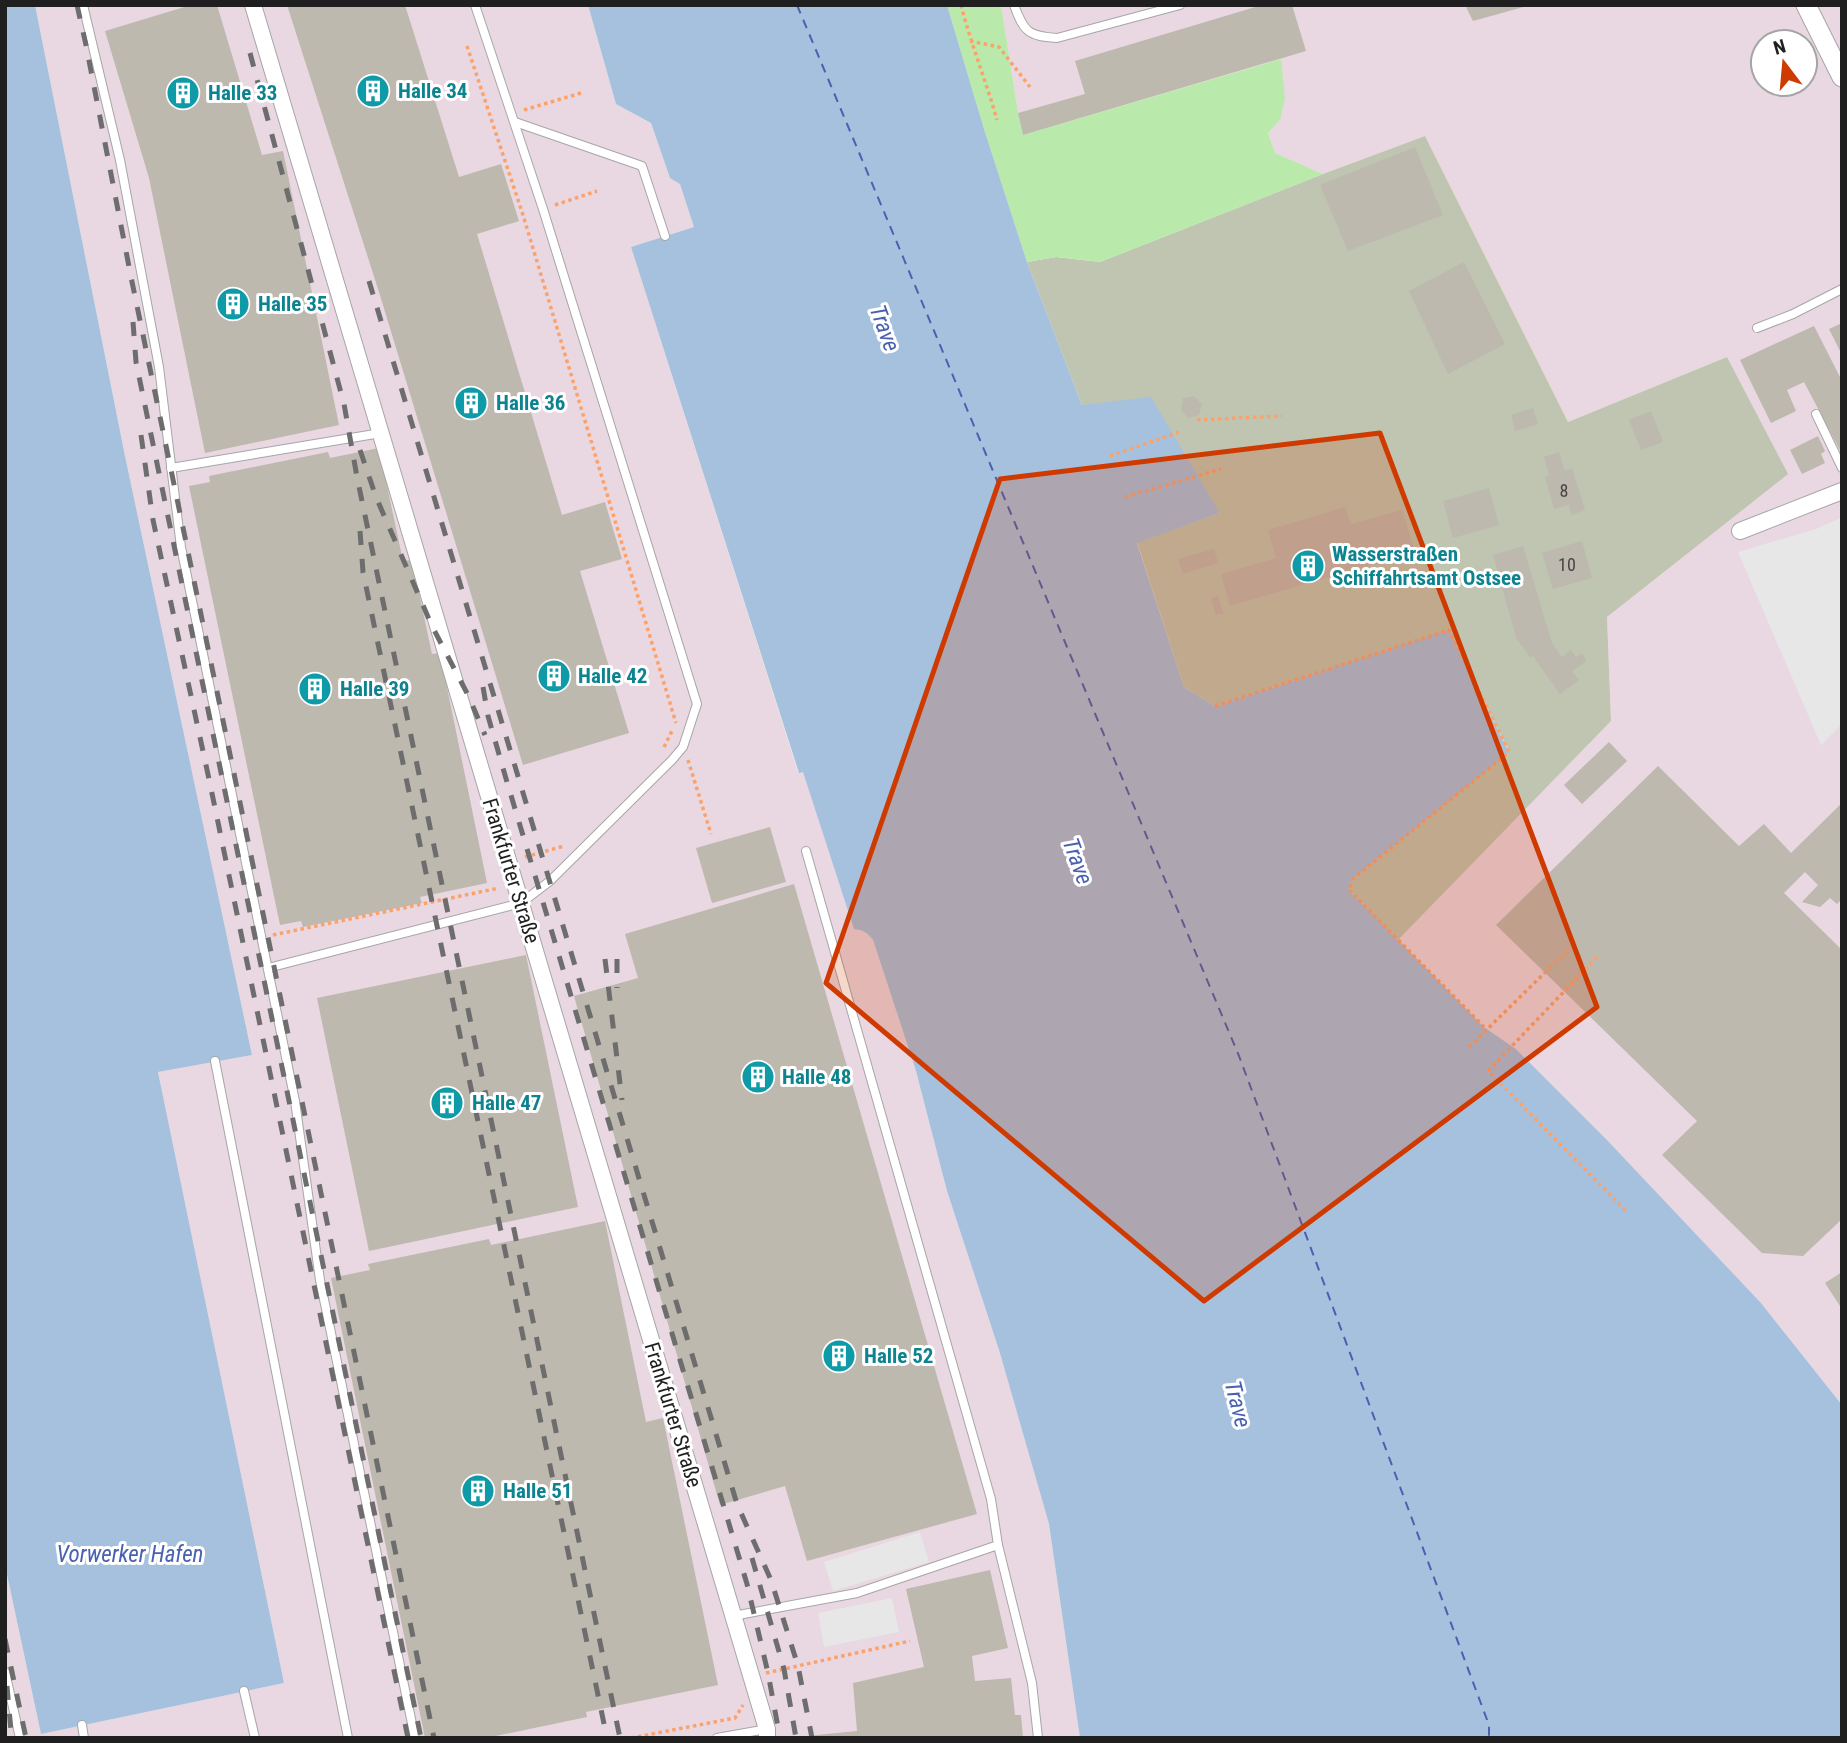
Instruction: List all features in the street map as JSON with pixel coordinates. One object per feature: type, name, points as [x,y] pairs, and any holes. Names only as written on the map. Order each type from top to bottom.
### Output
[{"type":"street","name":"Frankfurter Straße","points":[[253,5],[767,1733]]},
{"type":"street","points":[[1806,5],[1842,77]]},
{"type":"street","points":[[1740,531],[1842,491]]},
{"type":"lane","points":[[83,5],[120,160],[159,367],[181,547],[295,1101],[320,1280],[415,1738]]},
{"type":"lane","points":[[268,968],[521,903],[550,881],[683,747],[697,704],[542,209],[475,5]]},
{"type":"lane","points":[[1014,5],[1021,25],[1027,30],[1037,37],[1057,38],[1180,5]]},
{"type":"lane","points":[[513,118],[642,166],[665,236]]},
{"type":"lane","points":[[1757,328],[1793,314],[1842,289]]},
{"type":"lane","points":[[1816,414],[1842,468]]},
{"type":"lane","points":[[171,468],[381,433]]},
{"type":"lane","points":[[806,851],[991,1499],[998,1545],[1032,1683],[1038,1738]]},
{"type":"lane","points":[[215,1061],[348,1738]]},
{"type":"lane","points":[[733,1616],[857,1593],[998,1545]]},
{"type":"lane","points":[[5,1671],[20,1738]]},
{"type":"lane","points":[[244,1691],[255,1738]]},
{"type":"lane","points":[[82,1725],[85,1738]]},
{"type":"lane","points":[[717,1738],[767,1733]]},
{"type":"path","points":[[961,5],[970,41],[997,120]]},
{"type":"path","points":[[970,41],[999,47],[1030,87]]},
{"type":"path","points":[[467,46],[523,215],[710,834]]},
{"type":"path","points":[[491,120],[513,118],[581,93]]},
{"type":"path","points":[[523,215],[597,191]]},
{"type":"path","points":[[1197,420],[1282,416]]},
{"type":"path","points":[[1110,456],[1179,432]]},
{"type":"path","points":[[1125,497],[1222,469]]},
{"type":"path","points":[[1215,706],[1449,630],[1509,752],[1353,879],[1349,890],[1484,1027]]},
{"type":"path","points":[[663,748],[676,723]]},
{"type":"path","points":[[509,863],[562,848],[572,839]]},
{"type":"path","points":[[262,937],[508,886]]},
{"type":"path","points":[[1469,1047],[1570,948]]},
{"type":"path","points":[[1597,957],[1488,1071],[1627,1212]]},
{"type":"path","points":[[751,1676],[910,1641]]},
{"type":"path","points":[[631,1738],[735,1718],[745,1701]]},
{"type":"highlighted area","points":[[1380,433],[1597,1007],[1204,1301],[826,983],[1000,479]]},
{"type":"shaded area","points":[[35,5],[588,5],[616,104],[651,123],[670,178],[680,183],[694,227],[631,247],[798,772],[803,771],[861,930],[868,933],[873,940],[916,1071],[947,1191],[999,1350],[1049,1524],[1080,1738],[5,1738],[5,1565],[41,1734],[284,1683],[158,1072],[252,1055],[125,456]]},
{"type":"shaded area","points":[[1001,5],[1842,5],[1842,1405],[1761,1303],[1607,1140],[1516,1049],[1484,1027],[1398,940],[1611,721],[1607,617],[1787,474],[1727,357],[1568,422],[1425,136],[1323,174],[1275,153],[1268,133],[1280,120],[1281,59],[1023,135]]},
{"type":"shaded area","points":[[1425,136],[1568,422],[1727,357],[1788,474],[1607,617],[1611,721],[1398,940],[1349,890],[1353,879],[1509,751],[1449,631],[1215,706],[1184,687],[1137,542],[1220,513],[1082,405],[1027,262],[1056,257],[1100,262]]},
{"type":"shaded area","points":[[1842,517],[1842,724],[1821,745],[1738,552],[1816,529]]},
{"type":"shaded area","points":[[920,1532],[929,1562],[833,1591],[824,1562]]},
{"type":"shaded area","points":[[892,1598],[899,1632],[824,1647],[818,1613]]},
{"type":"green space","points":[[947,5],[1001,5],[1023,135],[1281,59],[1285,98],[1280,120],[1268,133],[1275,153],[1323,174],[1100,262],[1056,257],[1027,262]]},
{"type":"water","name":"Vorwerker Hafen","points":[[5,5],[35,5],[125,456],[252,1055],[158,1072],[284,1683],[41,1734],[5,1565]]},
{"type":"water","name":"Trave","points":[[588,5],[947,5],[1027,262],[1082,405],[1151,397],[1220,513],[1137,543],[1184,687],[1215,706],[1449,630],[1509,752],[1353,879],[1349,890],[1484,1027],[1516,1049],[1607,1140],[1761,1303],[1842,1405],[1842,1738],[1080,1738],[1049,1524],[999,1350],[947,1191],[916,1071],[873,940],[865,932],[854,929],[803,772],[799,773],[631,247],[694,227],[680,184],[670,178],[651,123],[616,104]]},
{"type":"building","points":[[191,5],[217,5],[262,155],[283,151],[339,425],[205,453],[149,178],[105,31]]},
{"type":"building","points":[[287,5],[405,5],[459,177],[501,164],[519,221],[477,234],[562,515],[605,502],[622,559],[580,571],[629,733],[523,765],[379,292]]},
{"type":"building","points":[[1262,5],[1292,5],[1306,51],[1023,135],[1018,113],[1085,94],[1075,61]]},
{"type":"building","points":[[1465,5],[1527,5],[1527,6],[1473,21]]},
{"type":"building","points":[[1415,147],[1443,215],[1348,251],[1320,185]]},
{"type":"building","points":[[1464,262],[1505,344],[1448,374],[1409,291]]},
{"type":"building","points":[[1842,323],[1842,355],[1829,329]]},
{"type":"building","points":[[1814,326],[1842,381],[1842,454],[1804,382],[1787,390],[1796,411],[1771,423],[1740,360]]},
{"type":"building","points":[[1194,396],[1202,404],[1199,415],[1188,418],[1181,410],[1183,398]]},
{"type":"building","points":[[1533,408],[1538,424],[1515,431],[1511,415]]},
{"type":"building","points":[[1651,411],[1663,442],[1641,450],[1629,420]]},
{"type":"building","points":[[1818,436],[1825,451],[1821,454],[1825,463],[1802,474],[1790,450]]},
{"type":"building","points":[[379,448],[403,561],[412,560],[432,654],[440,653],[487,883],[420,897],[422,903],[303,927],[301,921],[280,925],[189,486],[210,482],[209,476],[328,452],[330,458]]},
{"type":"building","points":[[1559,452],[1565,471],[1572,468],[1585,510],[1572,515],[1569,505],[1554,509],[1545,477],[1549,475],[1544,457]]},
{"type":"building","points":[[1489,488],[1499,525],[1453,538],[1443,501]]},
{"type":"building","name":"Wasserstraßen Schiffahrtsamt Ostsee","points":[[1345,507],[1351,524],[1402,510],[1415,552],[1230,606],[1221,574],[1276,558],[1268,530]]},
{"type":"building","points":[[1582,541],[1592,578],[1553,589],[1542,553]]},
{"type":"building","points":[[1523,546],[1552,643],[1562,657],[1571,650],[1576,657],[1582,654],[1587,661],[1572,671],[1579,680],[1560,694],[1533,656],[1531,658],[1516,638],[1493,555]]},
{"type":"building","points":[[1214,549],[1218,563],[1183,574],[1178,559]]},
{"type":"building","points":[[1218,596],[1223,613],[1216,615],[1211,598]]},
{"type":"building","points":[[1609,742],[1627,761],[1582,804],[1564,785]]},
{"type":"building","points":[[1658,766],[1739,846],[1764,824],[1791,853],[1842,803],[1842,899],[1837,904],[1830,898],[1820,907],[1802,902],[1818,885],[1805,872],[1784,893],[1842,950],[1842,1219],[1803,1256],[1762,1253],[1662,1155],[1697,1121],[1496,925]]},
{"type":"building","points":[[770,827],[786,882],[712,903],[696,848]]},
{"type":"building","points":[[794,884],[977,1514],[807,1561],[785,1486],[720,1505],[574,996],[638,978],[625,934]]},
{"type":"building","name":"Halle 47","points":[[526,955],[578,1207],[369,1251],[317,998]]},
{"type":"building","points":[[605,1221],[646,1422],[663,1418],[718,1685],[586,1712],[587,1717],[486,1738],[425,1738],[331,1278],[370,1270],[368,1264],[489,1239],[491,1245]]},
{"type":"building","points":[[1842,1272],[1842,1309],[1825,1283]]},
{"type":"building","points":[[990,1570],[1008,1648],[972,1656],[975,1681],[1011,1678],[1015,1715],[1021,1715],[1023,1738],[807,1738],[857,1731],[853,1683],[924,1667],[906,1589]]},
{"type":"ferry route","points":[[797,5],[1239,1056],[1489,1725],[1489,1738]]},
{"type":"railway","points":[[77,5],[434,1738]]},
{"type":"railway","points":[[250,53],[344,404],[620,1738]]},
{"type":"railway","points":[[369,281],[737,1504],[771,1580],[798,1666],[812,1738]]},
{"type":"railway","points":[[133,322],[136,362],[421,1738]]},
{"type":"railway","points":[[141,435],[153,520],[408,1738]]},
{"type":"railway","points":[[360,450],[376,497],[432,626],[469,697],[485,735]]},
{"type":"railway","points":[[360,531],[363,572],[607,1738]]},
{"type":"railway","points":[[483,687],[488,716],[507,782],[747,1584],[780,1738]]},
{"type":"railway","points":[[605,959],[622,1100]]},
{"type":"railway","points":[[617,959],[617,988]]},
{"type":"railway","points":[[752,1558],[784,1669],[796,1738]]},
{"type":"railway","points":[[5,1639],[26,1738]]},
{"type":"railway","points":[[7,1686],[11,1731]]},
{"type":"place","name":"Halle 34","points":[[373,91]]},
{"type":"place","name":"Halle 33","points":[[183,93]]},
{"type":"place","name":"Halle 35","points":[[233,304]]},
{"type":"place","name":"Halle 36","points":[[471,403]]},
{"type":"place","name":"Wasserstraßen Schiffahrtsamt Ostsee","points":[[1308,566]]},
{"type":"place","name":"Halle 42","points":[[554,676]]},
{"type":"place","name":"Halle 39","points":[[315,689]]},
{"type":"place","name":"Halle 48","points":[[758,1077]]},
{"type":"place","name":"Halle 47","points":[[447,1103]]},
{"type":"place","name":"Halle 52","points":[[839,1356]]},
{"type":"place","name":"Halle 51","points":[[478,1491]]}]
